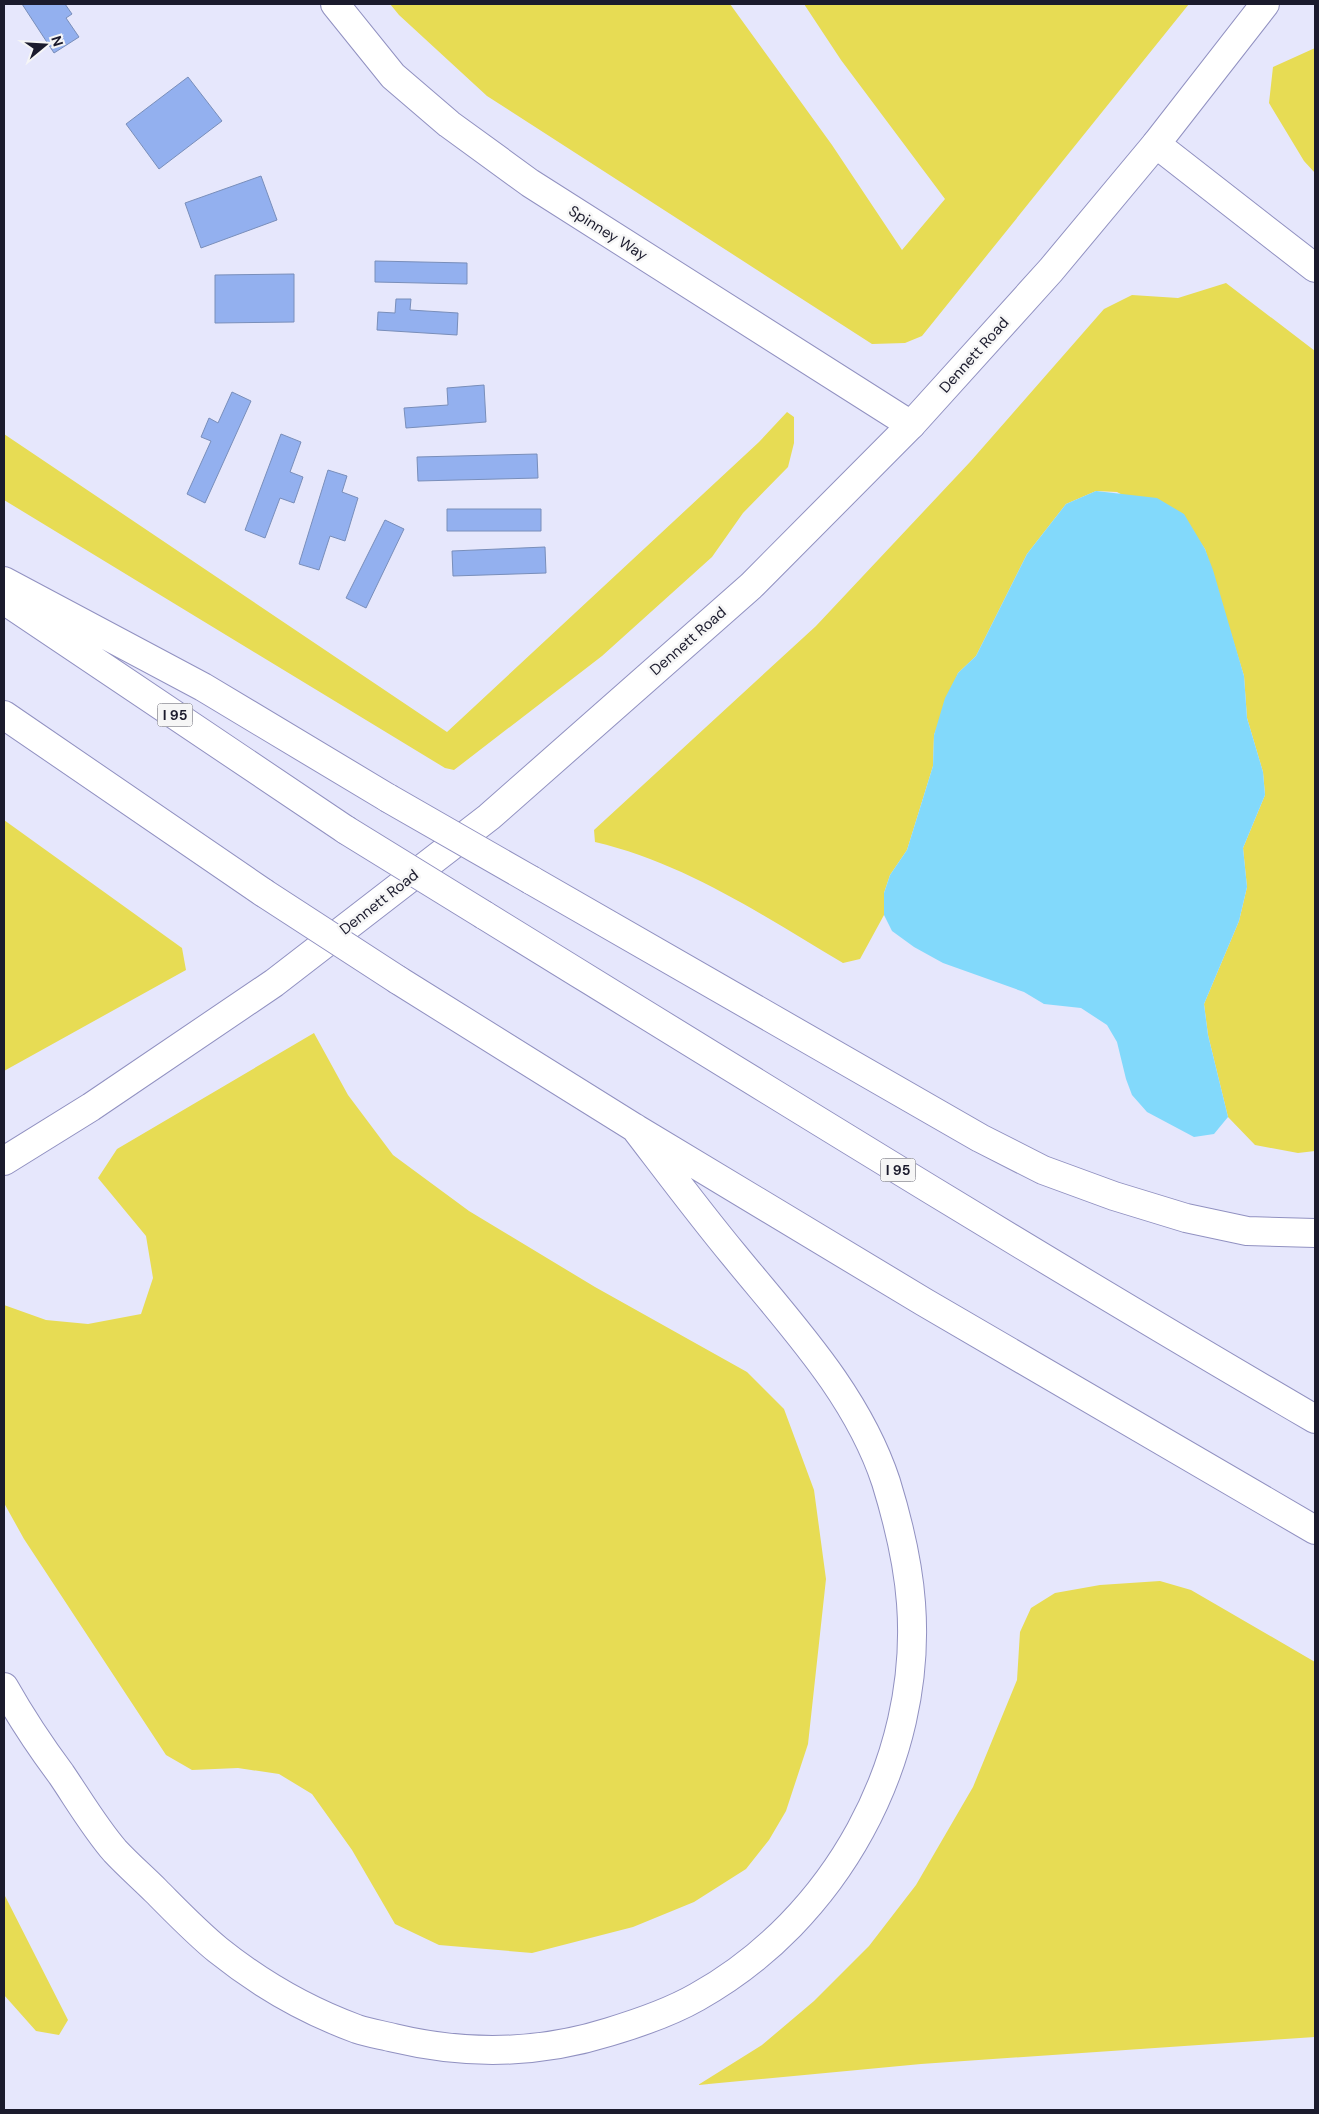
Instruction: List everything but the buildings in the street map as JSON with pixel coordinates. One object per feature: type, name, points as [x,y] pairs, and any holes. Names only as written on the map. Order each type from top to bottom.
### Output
[{"type":"main road","name":"Spinney Way","points":[[335,4],[393,76],[449,124],[530,183],[911,426]]},
{"type":"main road","name":"Dennett Road","points":[[4,1161],[92,1107],[274,983],[488,817],[751,586],[911,426],[1051,270],[1156,144],[1265,4]]},
{"type":"main road","points":[[1156,144],[1315,268]]},
{"type":"main road","points":[[4,581],[203,687],[388,798],[972,1133],[1043,1170],[1114,1196],[1186,1218],[1247,1231],[1315,1233]]},
{"type":"main road","name":"I 95","points":[[4,600],[346,830],[845,1138],[1155,1326],[1315,1419]]},
{"type":"main road","points":[[4,715],[264,893],[398,980],[635,1128],[924,1302],[1315,1530]]},
{"type":"main road","points":[[4,1687],[21,1718],[113,1849],[174,1909],[218,1950],[265,1983],[312,2011],[362,2031],[417,2043],[471,2050],[531,2049],[586,2039],[641,2022],[696,1998],[750,1963],[793,1924],[827,1883],[865,1824],[888,1768],[905,1708],[911,1655],[911,1603],[903,1544],[884,1478],[858,1419],[826,1368],[635,1128]]},
{"type":"shaded area","points":[[390,4],[730,4],[832,145],[902,250],[945,199],[841,60],[804,4],[1189,4],[922,336],[905,343],[872,344],[487,96],[399,15]]},
{"type":"shaded area","points":[[1315,48],[1315,173],[1304,161],[1269,103],[1273,67]]},
{"type":"shaded area","points":[[1226,283],[1315,351],[1315,1151],[1298,1153],[1255,1145],[1228,1117],[1208,1035],[1204,1004],[1239,921],[1247,887],[1243,848],[1265,795],[1263,772],[1247,718],[1244,676],[1205,549],[1195,535],[1117,492],[1096,491],[1066,504],[1027,554],[976,656],[958,673],[934,735],[933,766],[907,850],[890,875],[884,893],[884,915],[860,959],[843,963],[754,910],[692,877],[628,851],[595,842],[594,830],[816,626],[970,462],[1104,309],[1132,295],[1178,298]]},
{"type":"shaded area","points":[[787,412],[794,417],[794,443],[788,467],[743,513],[712,557],[602,656],[454,770],[445,768],[4,500],[4,434],[447,732],[759,442]]},
{"type":"shaded area","points":[[4,820],[182,948],[186,970],[4,1071]]},
{"type":"shaded area","points":[[314,1033],[348,1095],[393,1155],[469,1211],[595,1287],[747,1372],[784,1409],[814,1490],[826,1579],[808,1744],[786,1811],[769,1840],[746,1869],[694,1902],[633,1927],[532,1953],[439,1945],[395,1924],[352,1850],[312,1794],[279,1774],[238,1768],[192,1770],[166,1755],[24,1539],[4,1503],[4,1305],[46,1320],[88,1324],[141,1314],[153,1278],[146,1236],[98,1178],[117,1149]]},
{"type":"shaded area","points":[[1160,1581],[1191,1590],[1315,1662],[1315,2037],[921,2064],[698,2085],[762,2045],[814,2001],[869,1946],[916,1885],[973,1787],[1017,1680],[1020,1632],[1031,1608],[1055,1593],[1100,1585]]},
{"type":"shaded area","points":[[4,1894],[68,2020],[59,2035],[36,2031],[4,1995]]},
{"type":"water","points":[[1096,491],[1157,498],[1184,514],[1205,549],[1244,676],[1247,718],[1263,772],[1265,795],[1243,848],[1247,887],[1239,921],[1204,1004],[1208,1035],[1228,1117],[1214,1134],[1194,1137],[1147,1112],[1132,1095],[1117,1042],[1107,1025],[1081,1008],[1044,1004],[1024,992],[943,963],[914,947],[892,931],[884,915],[884,893],[890,875],[907,850],[933,766],[934,735],[945,698],[958,673],[976,656],[1027,554],[1066,504]]}]
